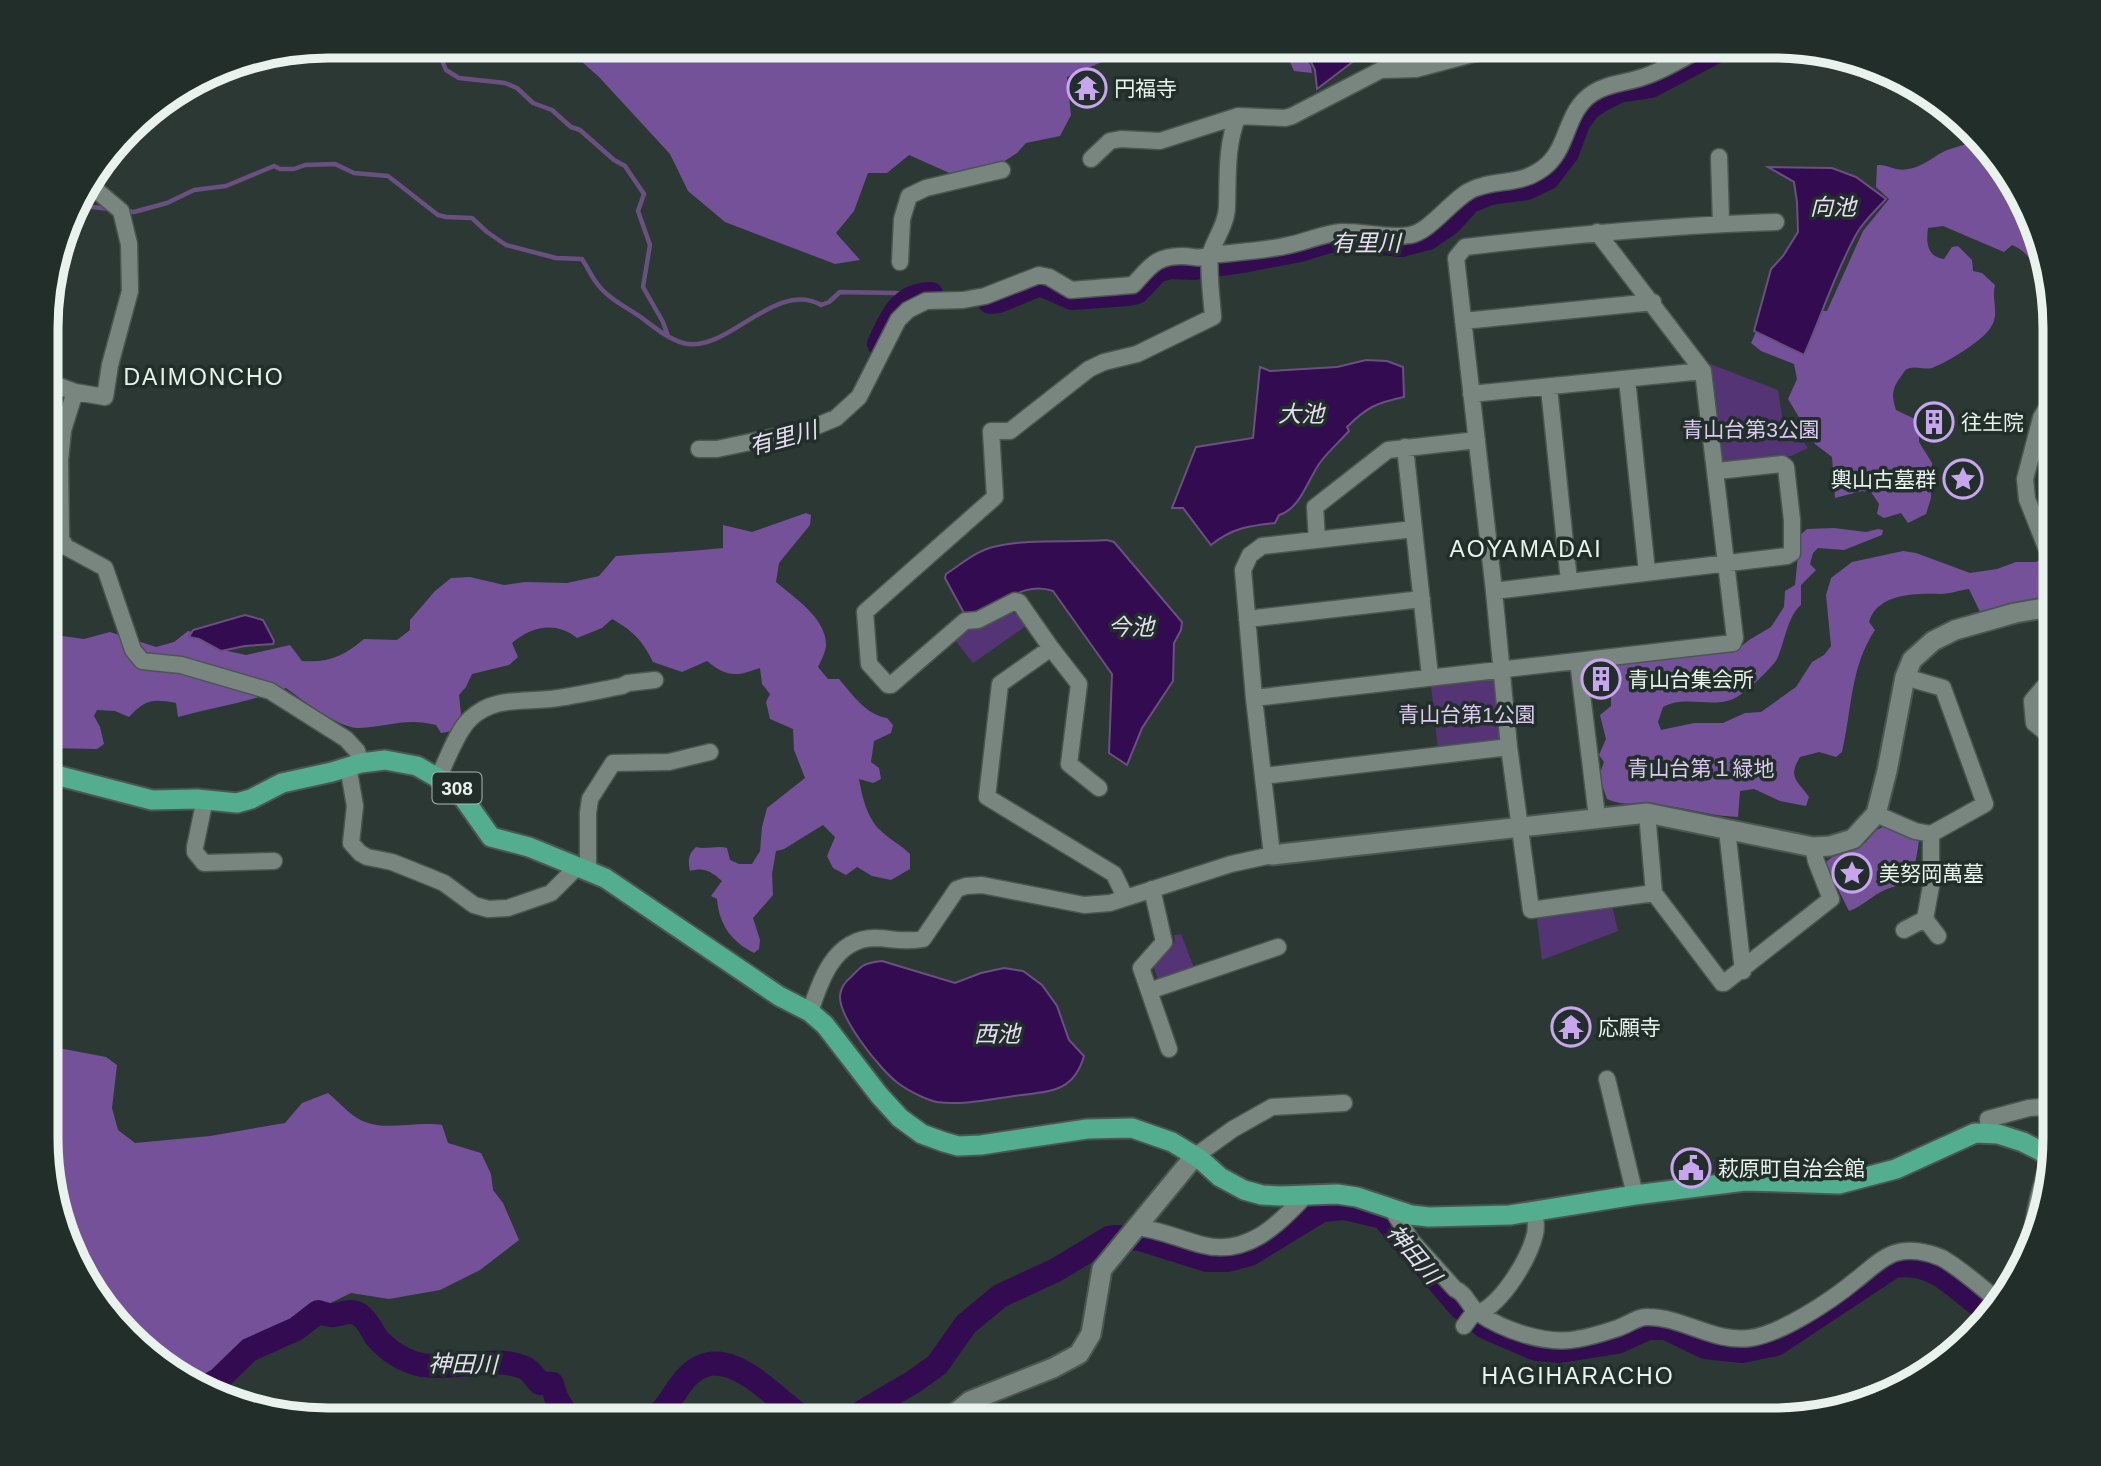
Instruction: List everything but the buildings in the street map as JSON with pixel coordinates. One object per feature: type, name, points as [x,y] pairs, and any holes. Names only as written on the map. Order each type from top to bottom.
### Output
[{"type":"highway","name":"308","points":[[58,776],[152,800],[205,799],[237,803],[282,783],[355,765],[385,760],[417,766],[439,776],[457,789],[491,837],[509,840],[604,878],[782,998],[810,1012],[825,1025],[890,1109],[922,1134],[958,1146],[1087,1129],[1132,1128],[1172,1142],[1200,1159],[1220,1177],[1244,1190],[1262,1195],[1304,1197],[1321,1194],[1357,1197],[1392,1209],[1429,1217],[1486,1217],[1745,1181],[1839,1184],[1896,1169],[1975,1133],[1989,1132]]},
{"type":"highway","points":[[1989,1132],[2023,1142],[2043,1153]]},
{"type":"street","points":[[1091,159],[1110,141],[1160,141],[1238,116],[1285,118],[1301,113],[1381,70],[1416,69],[1458,58]]},
{"type":"street","points":[[1664,58],[1666,67]]},
{"type":"street","points":[[699,449],[717,449],[807,430],[836,418],[859,397],[898,320],[916,305],[926,301],[963,300],[985,296],[1039,275],[1049,277],[1070,290],[1133,285],[1153,262],[1161,258],[1184,256],[1198,259],[1210,255],[1289,246],[1339,232],[1410,236],[1425,229],[1449,205],[1470,190],[1511,182],[1532,175],[1545,166],[1558,151],[1576,110],[1593,93],[1666,67],[1683,58]]},
{"type":"street","points":[[1099,788],[1069,764],[1079,684],[1019,602],[1015,601],[978,620],[965,621],[891,685],[888,685],[870,664],[865,612],[995,497],[991,431],[1010,431],[1089,369],[1104,362],[1137,354],[1213,317],[1210,255],[1224,222],[1232,130],[1238,116]]},
{"type":"street","points":[[1719,157],[1721,222]]},
{"type":"street","points":[[900,262],[902,219],[909,196],[926,188],[1002,170]]},
{"type":"street","points":[[58,386],[75,392],[105,397],[110,365],[130,291],[129,244],[125,222],[121,211],[96,190]]},
{"type":"street","points":[[1654,893],[1531,910],[1509,747],[1456,258],[1465,247],[1597,232],[1721,222],[1776,222]]},
{"type":"street","points":[[1254,698],[1732,643],[1735,638],[1703,370],[1597,232]]},
{"type":"street","points":[[1463,321],[1653,302]]},
{"type":"street","points":[[1471,394],[1703,370]]},
{"type":"street","points":[[1627,379],[1647,572]]},
{"type":"street","points":[[1549,388],[1569,581]]},
{"type":"street","points":[[75,392],[62,430],[61,539],[66,547],[105,568],[127,635],[142,662],[181,665],[270,691],[346,739],[357,751],[351,844],[359,853],[405,867],[444,883],[474,905],[488,909],[533,900],[551,893],[583,869],[590,799],[613,763],[669,762],[710,752]]},
{"type":"street","points":[[2043,414],[2025,479],[2027,499],[2043,543]]},
{"type":"street","points":[[1317,540],[1315,507],[1388,450],[1477,440]]},
{"type":"street","points":[[1405,447],[1430,676]]},
{"type":"street","points":[[1494,591],[1787,556],[1792,553],[1792,520],[1786,467],[1782,464],[1717,471]]},
{"type":"street","points":[[1272,855],[1243,570],[1250,555],[1262,546],[1414,529]]},
{"type":"street","points":[[1247,619],[1422,599]]},
{"type":"street","points":[[810,1012],[819,984],[831,962],[847,945],[873,938],[905,942],[923,939],[957,889],[966,886],[982,885],[1084,905],[1110,903],[1231,864],[1272,855],[1647,813],[1813,847],[1830,846],[1853,839],[1876,814],[1905,677],[1912,660],[1933,641],[1955,630],[2015,613],[2043,609]]},
{"type":"street","points":[[1051,648],[1000,684],[987,797],[1115,874],[1125,897]]},
{"type":"street","points":[[1578,661],[1597,817]]},
{"type":"street","points":[[1876,814],[1914,831],[1931,834],[1985,804],[1943,688],[1905,677]]},
{"type":"street","points":[[439,776],[469,719],[495,704],[555,699],[655,680]]},
{"type":"street","points":[[2043,688],[2032,701],[2034,723],[2043,730]]},
{"type":"street","points":[[1264,776],[1509,747]]},
{"type":"street","points":[[205,799],[195,847],[195,852],[204,863],[274,861]]},
{"type":"street","points":[[1647,813],[1654,893],[1722,983],[1743,971],[1831,899],[1813,847]]},
{"type":"street","points":[[1727,830],[1743,971]]},
{"type":"street","points":[[1931,834],[1931,886],[1925,919],[1938,936]]},
{"type":"street","points":[[1152,889],[1164,942],[1141,968],[1169,1049]]},
{"type":"street","points":[[1904,930],[1925,919]]},
{"type":"street","points":[[1149,991],[1278,947]]},
{"type":"street","points":[[1607,1079],[1611,1105],[1635,1195]]},
{"type":"street","points":[[2029,1108],[2043,1100]]},
{"type":"street","points":[[962,1408],[971,1401],[1053,1368],[1079,1354],[1091,1334],[1102,1269],[1194,1157],[1233,1129],[1272,1107],[1343,1102]]},
{"type":"street","points":[[1989,1132],[1988,1119],[2043,1106]]},
{"type":"street","points":[[1135,1227],[1156,1229],[1205,1245],[1224,1248],[1261,1237],[1304,1197]]},
{"type":"street","points":[[1392,1209],[1411,1240],[1477,1312],[1514,1330],[1558,1340],[1578,1339],[1617,1328],[1645,1316],[1673,1320],[1709,1334],[1728,1338],[1748,1338],[1771,1333],[1791,1324],[1856,1280],[1866,1270],[1895,1253],[1924,1252],[1941,1258],[1992,1296]]},
{"type":"street","points":[[1464,1326],[1477,1312],[1490,1308],[1526,1260],[1536,1232],[1535,1212]]},
{"type":"green space","points":[[578,58],[1103,58],[1102,62],[1067,77],[1071,115],[1060,136],[1026,143],[1017,153],[997,166],[954,175],[909,155],[887,173],[868,173],[854,211],[836,233],[860,260],[835,264],[725,222],[688,191],[670,154],[599,77]]},
{"type":"green space","points":[[1156,58],[1194,58],[1175,62]]},
{"type":"green space","points":[[1274,58],[1306,58],[1312,73],[1294,71],[1290,62]]},
{"type":"green space","points":[[1970,143],[1987,163],[2023,224],[2036,267],[2023,252],[2012,245],[2004,252],[1943,226],[1928,228],[1928,243],[1934,255],[1944,259],[1952,247],[1958,246],[1972,260],[1973,271],[1982,273],[1995,285],[1995,317],[1987,332],[1964,350],[1932,368],[1907,369],[1896,384],[1893,396],[1896,410],[1919,421],[1919,442],[1932,463],[1931,498],[1926,514],[1908,523],[1901,513],[1884,518],[1877,514],[1879,504],[1871,492],[1862,491],[1835,498],[1832,457],[1815,444],[1788,399],[1797,379],[1794,364],[1761,351],[1751,343],[1756,332],[1815,311],[1827,311],[1863,231],[1889,199],[1876,187],[1877,165],[1899,170],[1913,168],[1947,150]]},
{"type":"green space","name":"青山台第3公園","points":[[1710,364],[1778,390],[1784,428],[1797,433],[1808,448],[1791,456],[1727,465],[1722,460]]},
{"type":"green space","points":[[806,513],[811,515],[810,525],[779,563],[776,582],[808,610],[821,626],[826,646],[818,667],[828,679],[839,679],[866,708],[887,718],[893,725],[891,733],[874,741],[871,762],[879,768],[881,779],[873,783],[859,779],[868,813],[875,825],[910,854],[910,869],[891,880],[872,876],[857,867],[846,875],[833,868],[827,856],[835,837],[823,825],[784,849],[776,851],[772,874],[773,895],[753,918],[760,940],[759,949],[754,953],[739,944],[728,932],[717,899],[711,896],[722,881],[707,871],[690,871],[689,858],[696,847],[723,847],[727,848],[730,860],[739,864],[752,864],[760,851],[767,808],[805,778],[794,750],[793,729],[770,719],[766,702],[770,694],[762,684],[760,668],[732,674],[707,661],[682,672],[653,662],[636,637],[612,619],[602,628],[577,638],[561,629],[552,628],[536,629],[520,637],[512,643],[518,657],[509,665],[472,674],[459,695],[461,714],[452,731],[441,733],[436,725],[416,722],[351,727],[321,713],[286,688],[246,701],[178,717],[176,703],[161,701],[145,704],[129,717],[115,711],[97,710],[94,716],[104,744],[97,749],[58,748],[58,635],[84,639],[110,632],[156,647],[174,642],[188,631],[218,638],[223,650],[246,655],[290,645],[302,661],[320,661],[343,654],[364,639],[397,640],[410,630],[410,620],[435,591],[451,578],[470,577],[504,585],[525,582],[567,583],[599,576],[616,556],[723,548],[723,525],[752,532]]},
{"type":"green space","name":"青山台第１緑地","points":[[1834,528],[1866,532],[1883,530],[1882,535],[1844,550],[1818,548],[1813,553],[1810,564],[1816,570],[1801,585],[1801,605],[1792,616],[1777,659],[1770,668],[1746,690],[1728,701],[1681,702],[1663,707],[1658,722],[1661,730],[1694,723],[1723,723],[1745,713],[1761,712],[1796,687],[1812,662],[1824,655],[1831,646],[1826,595],[1831,578],[1852,562],[1903,551],[1916,553],[1970,573],[1997,569],[2016,562],[2043,560],[2043,601],[1981,614],[1969,589],[1944,594],[1910,595],[1880,605],[1869,622],[1875,630],[1856,674],[1842,752],[1836,757],[1819,752],[1800,757],[1796,764],[1794,775],[1809,797],[1806,806],[1780,801],[1754,789],[1740,791],[1738,817],[1661,805],[1620,803],[1607,799],[1599,776],[1604,762],[1599,755],[1606,739],[1600,715],[1611,706],[1611,695],[1616,693],[1613,668],[1618,664],[1734,652],[1771,627],[1784,607],[1785,591],[1795,585],[1800,535],[1807,529]]},
{"type":"green space","points":[[1005,612],[1018,614],[1026,626],[973,663],[954,639],[968,628]]},
{"type":"green space","name":"青山台第1公園","points":[[1490,679],[1497,684],[1503,739],[1497,745],[1438,750],[1431,685]]},
{"type":"green space","points":[[1890,826],[1919,839],[1913,879],[1881,892],[1849,911],[1825,863],[1862,845],[1880,828]]},
{"type":"green space","points":[[1612,905],[1618,931],[1542,960],[1537,920],[1541,913]]},
{"type":"green space","points":[[1181,934],[1194,968],[1158,979],[1153,965],[1175,942],[1174,935]]},
{"type":"green space","points":[[58,1048],[106,1057],[117,1065],[112,1108],[118,1130],[135,1143],[210,1136],[285,1123],[302,1103],[328,1093],[352,1114],[368,1123],[385,1126],[442,1125],[448,1143],[481,1153],[491,1174],[493,1190],[503,1203],[519,1240],[480,1270],[440,1290],[389,1299],[351,1293],[237,1348],[206,1379],[193,1372],[163,1352],[137,1329],[103,1288],[78,1242],[63,1191],[58,1156]]},
{"type":"water","points":[[1309,58],[1358,58],[1317,89],[1315,70]]},
{"type":"water","name":"向池","points":[[1768,167],[1832,168],[1856,177],[1886,199],[1863,224],[1849,248],[1804,355],[1754,331],[1771,269],[1798,232],[1794,182]]},
{"type":"water","name":"大池","points":[[1366,360],[1387,361],[1403,367],[1404,397],[1372,407],[1347,427],[1349,431],[1322,460],[1299,499],[1279,515],[1275,523],[1241,529],[1211,545],[1183,508],[1172,508],[1196,447],[1253,438],[1260,367],[1270,371],[1337,367]]},
{"type":"water","name":"今池","points":[[1035,542],[1114,542],[1182,622],[1174,643],[1173,681],[1142,728],[1127,765],[1109,753],[1112,674],[1053,591],[1029,589],[987,608],[964,613],[945,578],[946,574],[968,559],[993,547]]},
{"type":"water","points":[[245,615],[263,620],[273,644],[221,651],[199,639],[189,637],[193,630]]},
{"type":"water","name":"西池","points":[[882,961],[955,983],[1004,968],[1023,971],[1042,985],[1057,1006],[1069,1040],[1084,1056],[1075,1076],[1053,1090],[969,1102],[933,1101],[911,1092],[891,1077],[872,1056],[853,1029],[841,1005],[840,995],[847,981],[865,965]]},
{"type":"waterway","points":[[441,58],[446,70],[459,78],[505,83],[517,88],[533,103],[552,110],[571,127],[580,130],[614,160],[625,166],[644,194],[638,211],[650,245],[643,287],[668,336]]},
{"type":"waterway","name":"有里川","points":[[990,302],[999,301],[1040,284],[1072,298],[1128,294],[1137,292],[1157,271],[1169,267],[1193,268],[1248,260],[1300,250],[1336,239],[1402,245],[1428,238],[1450,223],[1470,201],[1490,193],[1527,188],[1548,178],[1567,153],[1578,123],[1588,109],[1601,100],[1619,91],[1651,86],[1704,58]]},
{"type":"waterway","points":[[126,211],[134,212],[167,203],[194,190],[226,186],[274,166],[294,169],[305,165],[335,164],[354,173],[388,176],[438,215],[472,218],[506,245],[556,258],[582,259],[608,295],[661,332],[683,343],[700,344],[717,338],[768,309],[786,302],[803,300],[821,305],[840,292],[915,296]]},
{"type":"waterway","points":[[87,206],[110,209]]},
{"type":"waterway","name":"有里川","points":[[879,344],[892,317],[904,303],[911,298],[931,294]]},
{"type":"waterway","name":"神田川","points":[[869,1408],[937,1365],[966,1324],[1000,1296],[1056,1270],[1109,1238],[1140,1239],[1207,1260],[1228,1260],[1250,1254],[1322,1210],[1345,1208],[1383,1217],[1460,1307],[1485,1327],[1536,1349],[1560,1351],[1617,1342],[1648,1328],[1666,1328],[1705,1347],[1742,1351],[1776,1344],[1894,1266],[1910,1265],[1936,1273],[1983,1308]]},
{"type":"waterway","name":"神田川","points":[[213,1383],[249,1350],[296,1329],[318,1312],[332,1315],[353,1312],[365,1320],[386,1347],[402,1358],[434,1366],[514,1364],[530,1371],[540,1383],[552,1384],[562,1408]]},
{"type":"waterway","name":"神田川","points":[[664,1408],[688,1376],[703,1366],[719,1364],[750,1376],[790,1408]]},
{"type":"place","name":"円福寺","points":[[1087,88]]},
{"type":"place","name":"往生院","points":[[1934,422]]},
{"type":"place","name":"輿山古墓群","points":[[1963,479]]},
{"type":"place","name":"青山台集会所","points":[[1601,679]]},
{"type":"place","name":"美努岡萬墓","points":[[1852,873]]},
{"type":"place","name":"応願寺","points":[[1571,1027]]},
{"type":"place","name":"萩原町自治会館","points":[[1691,1168]]},
{"type":"district","name":"DAIMONCHO","points":[[204,377]]},
{"type":"district","name":"AOYAMADAI","points":[[1526,549]]},
{"type":"district","name":"HAGIHARACHO","points":[[1578,1376]]}]
